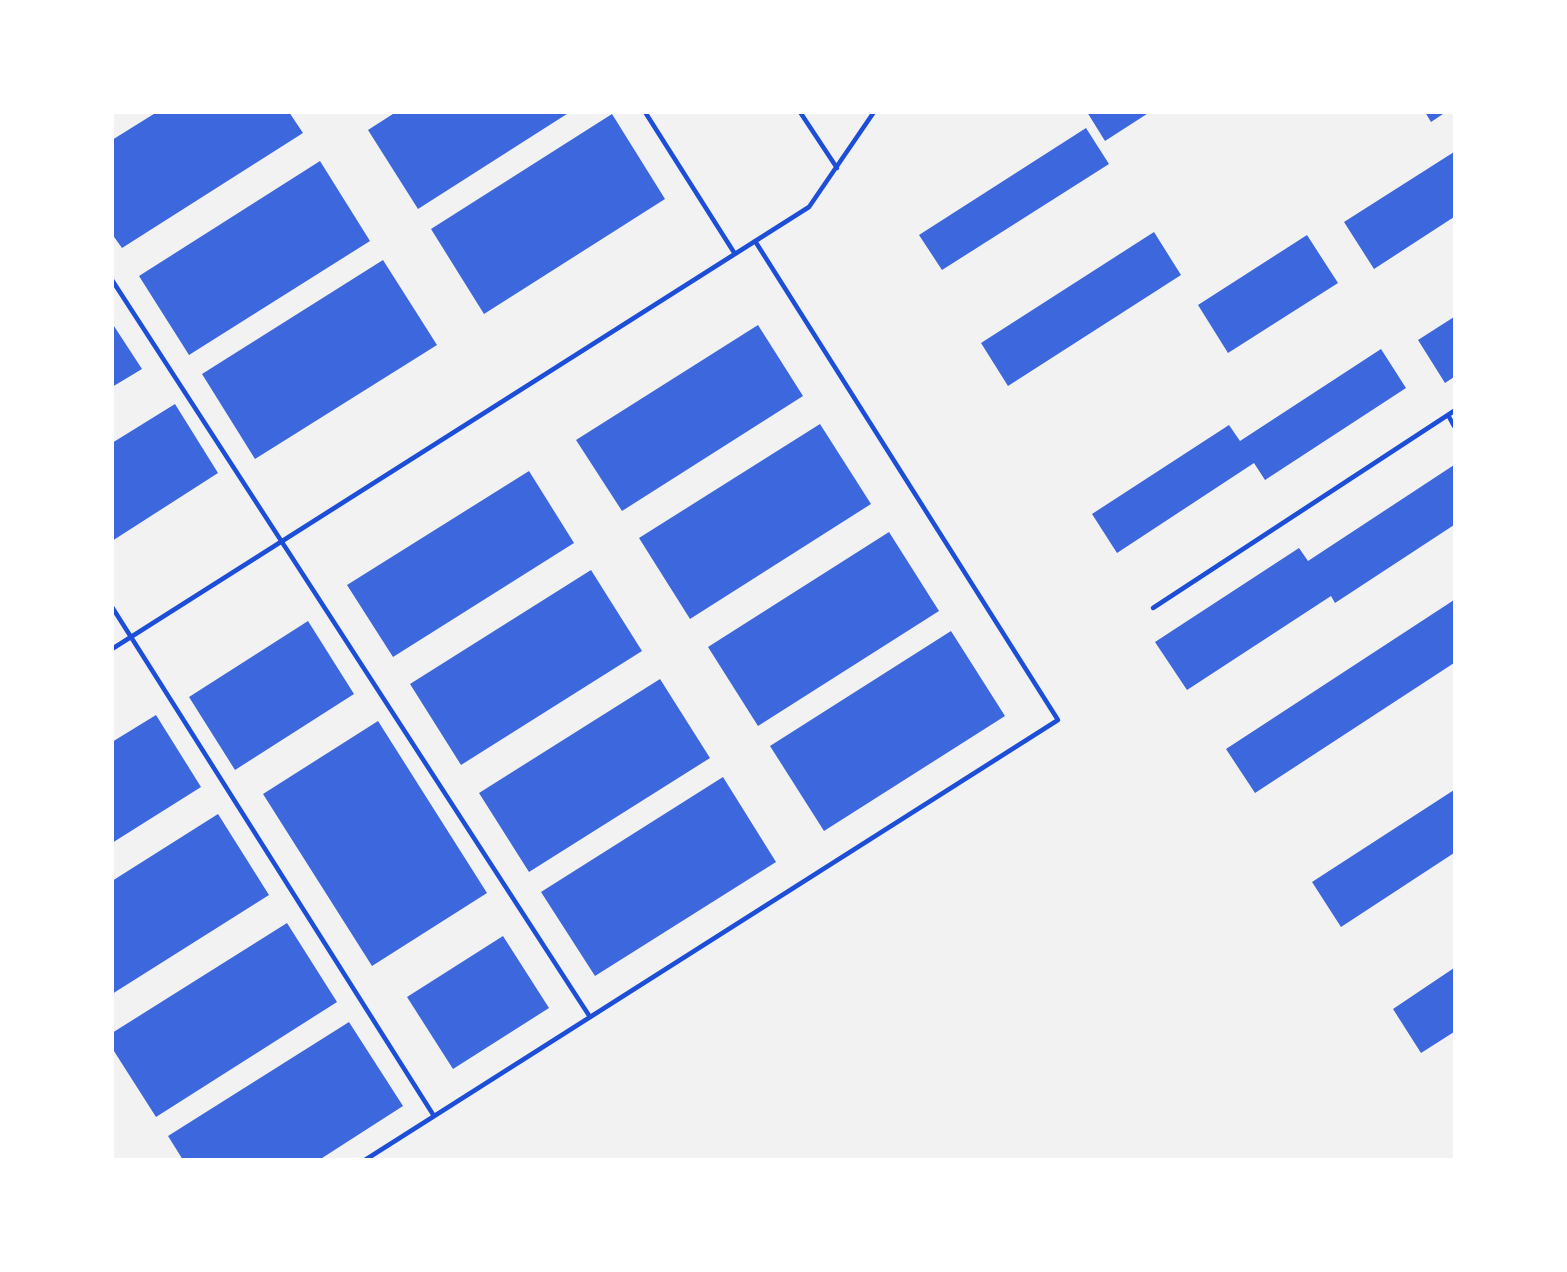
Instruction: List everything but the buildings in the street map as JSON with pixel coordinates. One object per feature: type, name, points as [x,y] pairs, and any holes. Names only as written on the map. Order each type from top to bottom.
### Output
[{"type":"lane","points":[[645,112],[735,254]]},
{"type":"lane","points":[[800,112],[837,168]]},
{"type":"lane","points":[[112,649],[809,207],[874,112]]},
{"type":"lane","points":[[365,1160],[1058,720],[755,241]]},
{"type":"lane","points":[[112,280],[590,1017]]},
{"type":"lane","points":[[1153,608],[1455,411]]},
{"type":"lane","points":[[1448,415],[1455,426]]},
{"type":"lane","points":[[112,607],[434,1116]]}]
